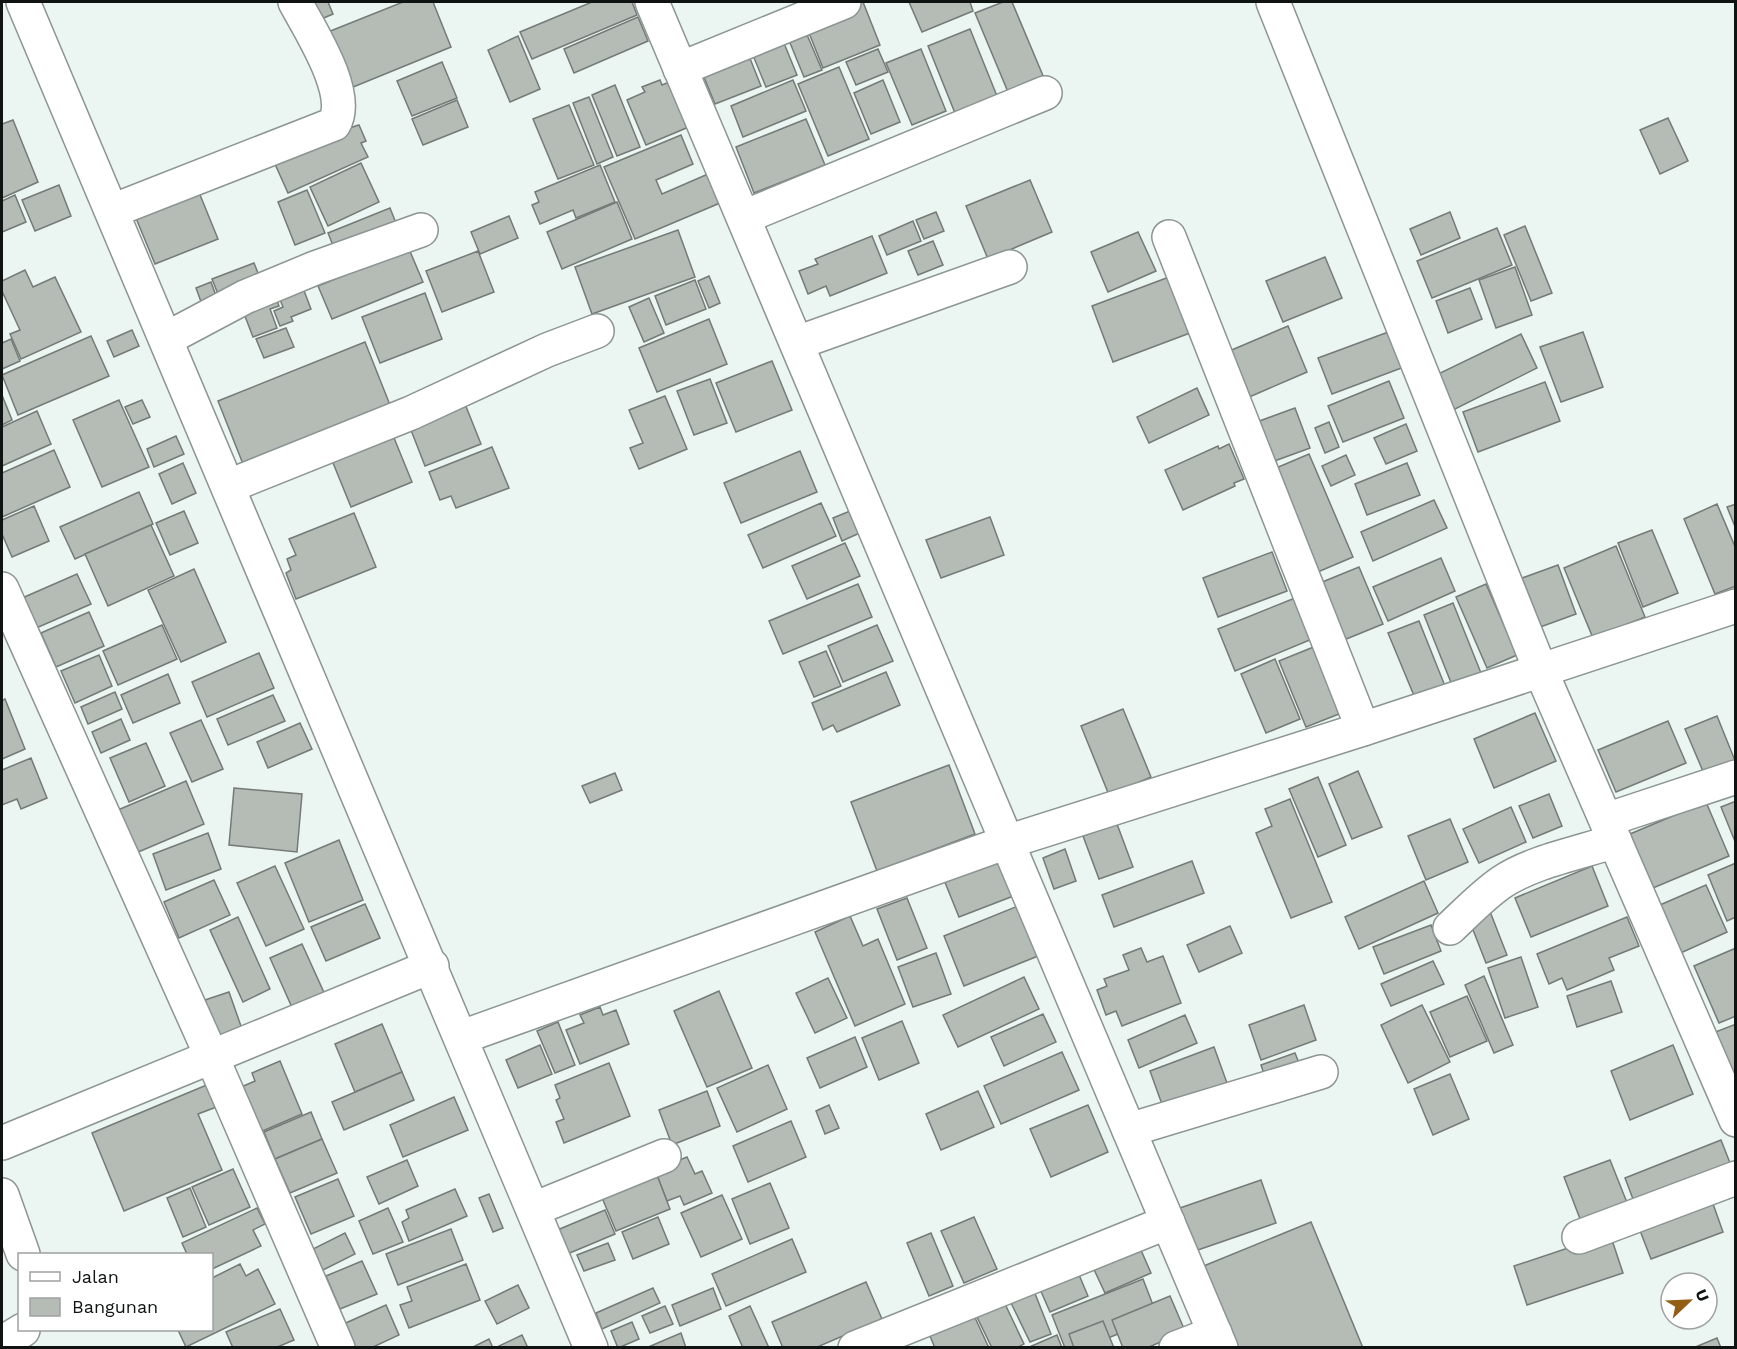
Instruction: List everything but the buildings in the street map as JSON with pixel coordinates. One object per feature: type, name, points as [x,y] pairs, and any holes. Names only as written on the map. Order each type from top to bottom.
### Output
[{"type":"street","points":[[23,2],[591,1347]]},
{"type":"street","points":[[112,211],[334,124],[338,116],[339,97],[329,69],[296,2]]},
{"type":"street","points":[[652,2],[1218,1340],[1176,1347]]},
{"type":"street","points":[[680,69],[844,2]]},
{"type":"street","points":[[1273,2],[1540,669],[1736,1120]]},
{"type":"street","points":[[744,218],[1045,93]]},
{"type":"street","points":[[166,339],[245,297],[315,268],[422,230]]},
{"type":"street","points":[[1169,237],[1363,729]]},
{"type":"street","points":[[797,343],[1011,267]]},
{"type":"street","points":[[229,486],[411,413],[547,350],[597,331]]},
{"type":"street","points":[[2,589],[211,1055],[338,1347]]},
{"type":"street","points":[[462,1037],[1007,842],[1363,729],[1736,606]]},
{"type":"street","points":[[1450,928],[1504,880],[1610,830],[1736,777]]},
{"type":"street","points":[[2,1143],[211,1055],[432,966]]},
{"type":"street","points":[[1129,1131],[1321,1072]]},
{"type":"street","points":[[534,1209],[664,1156]]},
{"type":"street","points":[[1579,1237],[1736,1178]]},
{"type":"street","points":[[2,1195],[23,1253]]},
{"type":"street","points":[[855,1347],[1168,1222]]},
{"type":"street","points":[[2,1343],[20,1331]]}]
